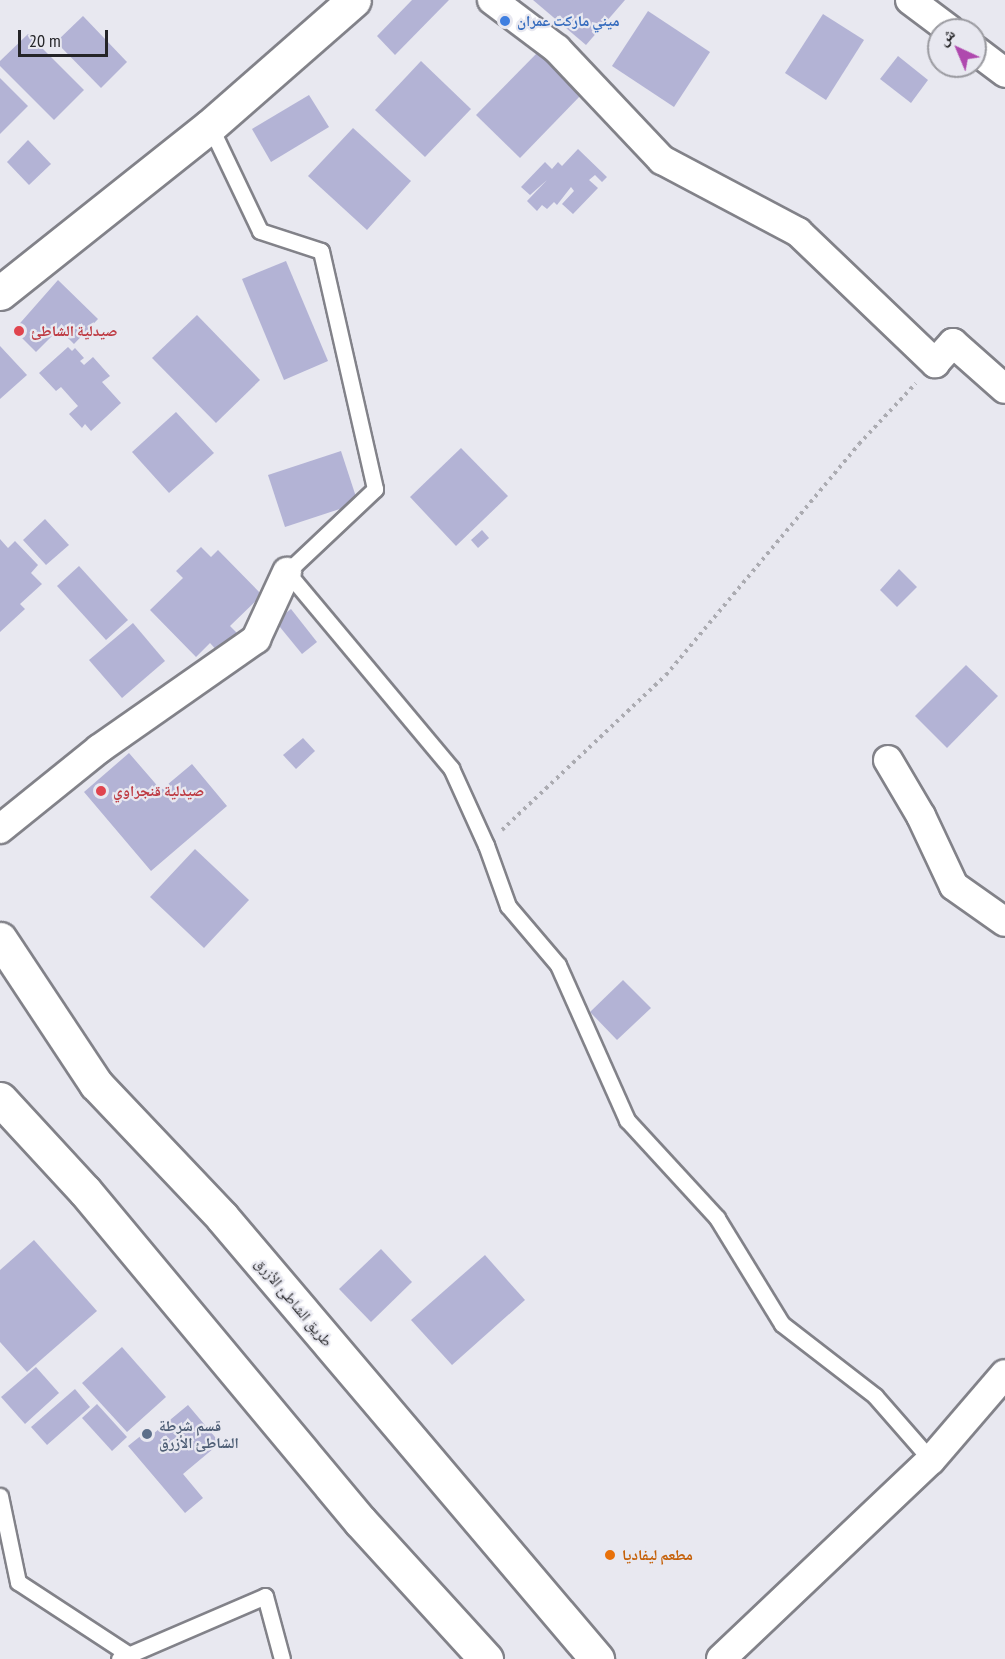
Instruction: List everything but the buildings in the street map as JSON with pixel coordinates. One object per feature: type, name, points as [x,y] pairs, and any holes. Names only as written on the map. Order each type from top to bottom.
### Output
[{"type":"main road","points":[[0,293],[210,126],[354,0]]},
{"type":"main road","name":"طريق الشاطئ الأزرق","points":[[0,939],[96,1084],[222,1218],[597,1659]]},
{"type":"main road","points":[[0,1099],[85,1191],[360,1521],[486,1659]]},
{"type":"street","points":[[492,0],[557,49],[662,160],[798,232],[935,363],[953,343],[1005,389]]},
{"type":"street","points":[[910,0],[934,18]]},
{"type":"street","points":[[987,59],[1005,73]]},
{"type":"street","points":[[0,829],[99,749],[256,639],[286,572]]},
{"type":"street","points":[[888,760],[921,816],[954,886],[1005,922]]},
{"type":"street","points":[[721,1659],[931,1460],[1005,1374]]},
{"type":"lane","points":[[210,126],[260,231],[321,251],[375,489],[286,572],[451,768],[486,845],[508,906],[558,964],[627,1120],[717,1218],[782,1324],[874,1396],[931,1460]]},
{"type":"lane","points":[[0,1496],[18,1582],[124,1657],[266,1596],[282,1659]]},
{"type":"path","points":[[486,845],[666,675],[860,444],[935,363]]},
{"type":"place","name":"ميني ماركت عمران","points":[[505,21]]},
{"type":"place","name":"صيدلية الشاطئ","points":[[19,331]]},
{"type":"place","name":"صيدلية قنجراوي","points":[[101,791]]},
{"type":"place","name":"قسم شرطة الشاطئ الأزرق","points":[[147,1434]]},
{"type":"place","name":"مطعم ليفاديا","points":[[610,1555]]}]
